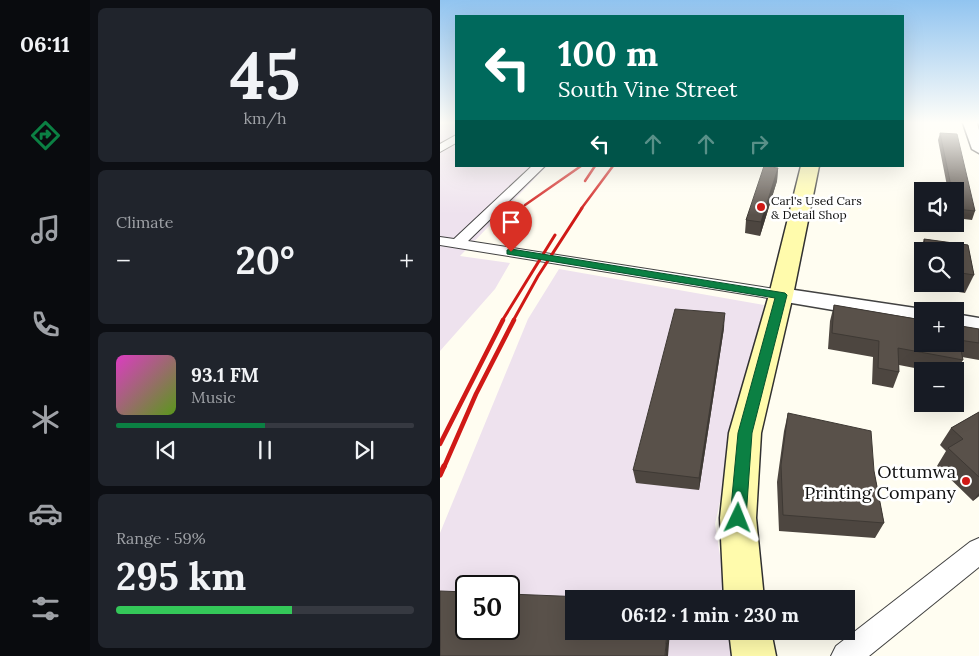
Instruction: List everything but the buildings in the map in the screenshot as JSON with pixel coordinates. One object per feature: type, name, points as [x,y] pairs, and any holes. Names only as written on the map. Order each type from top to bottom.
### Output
[{"type":"main road","points":[[743,590],[738,518],[745,433],[781,295],[810,167]]},
{"type":"main road","points":[[751,640],[754,656]]},
{"type":"street","points":[[457,244],[538,167]]},
{"type":"street","points":[[440,241],[914,316]]},
{"type":"street","points":[[964,324],[979,326]]},
{"type":"street","points":[[846,656],[979,551]]},
{"type":"shaded area","points":[[440,154],[455,154],[455,167],[546,167],[460,256],[510,263],[495,289],[440,351]]},
{"type":"shaded area","points":[[559,269],[764,305],[715,524],[726,590],[565,590],[565,640],[734,640],[737,656],[440,656],[440,533],[528,319]]},
{"type":"railway","points":[[525,205],[580,167]]},
{"type":"railway","points":[[585,181],[594,167]]},
{"type":"railway","points":[[581,209],[612,167]]},
{"type":"railway","points":[[513,321],[538,276],[582,208]]},
{"type":"railway","points":[[502,321],[555,235]]},
{"type":"railway","points":[[440,444],[503,320]]},
{"type":"railway","points":[[444,467],[476,394],[514,320]]},
{"type":"railway","points":[[440,475],[444,466]]},
{"type":"place","name":"Carl's Used Cars & Detail Shop","points":[[761,207]]},
{"type":"place","name":"Ottumwa Printing Company","points":[[966,481]]},
{"type":"route","points":[[511,252],[781,295],[745,433],[738,490],[738,518]]}]
